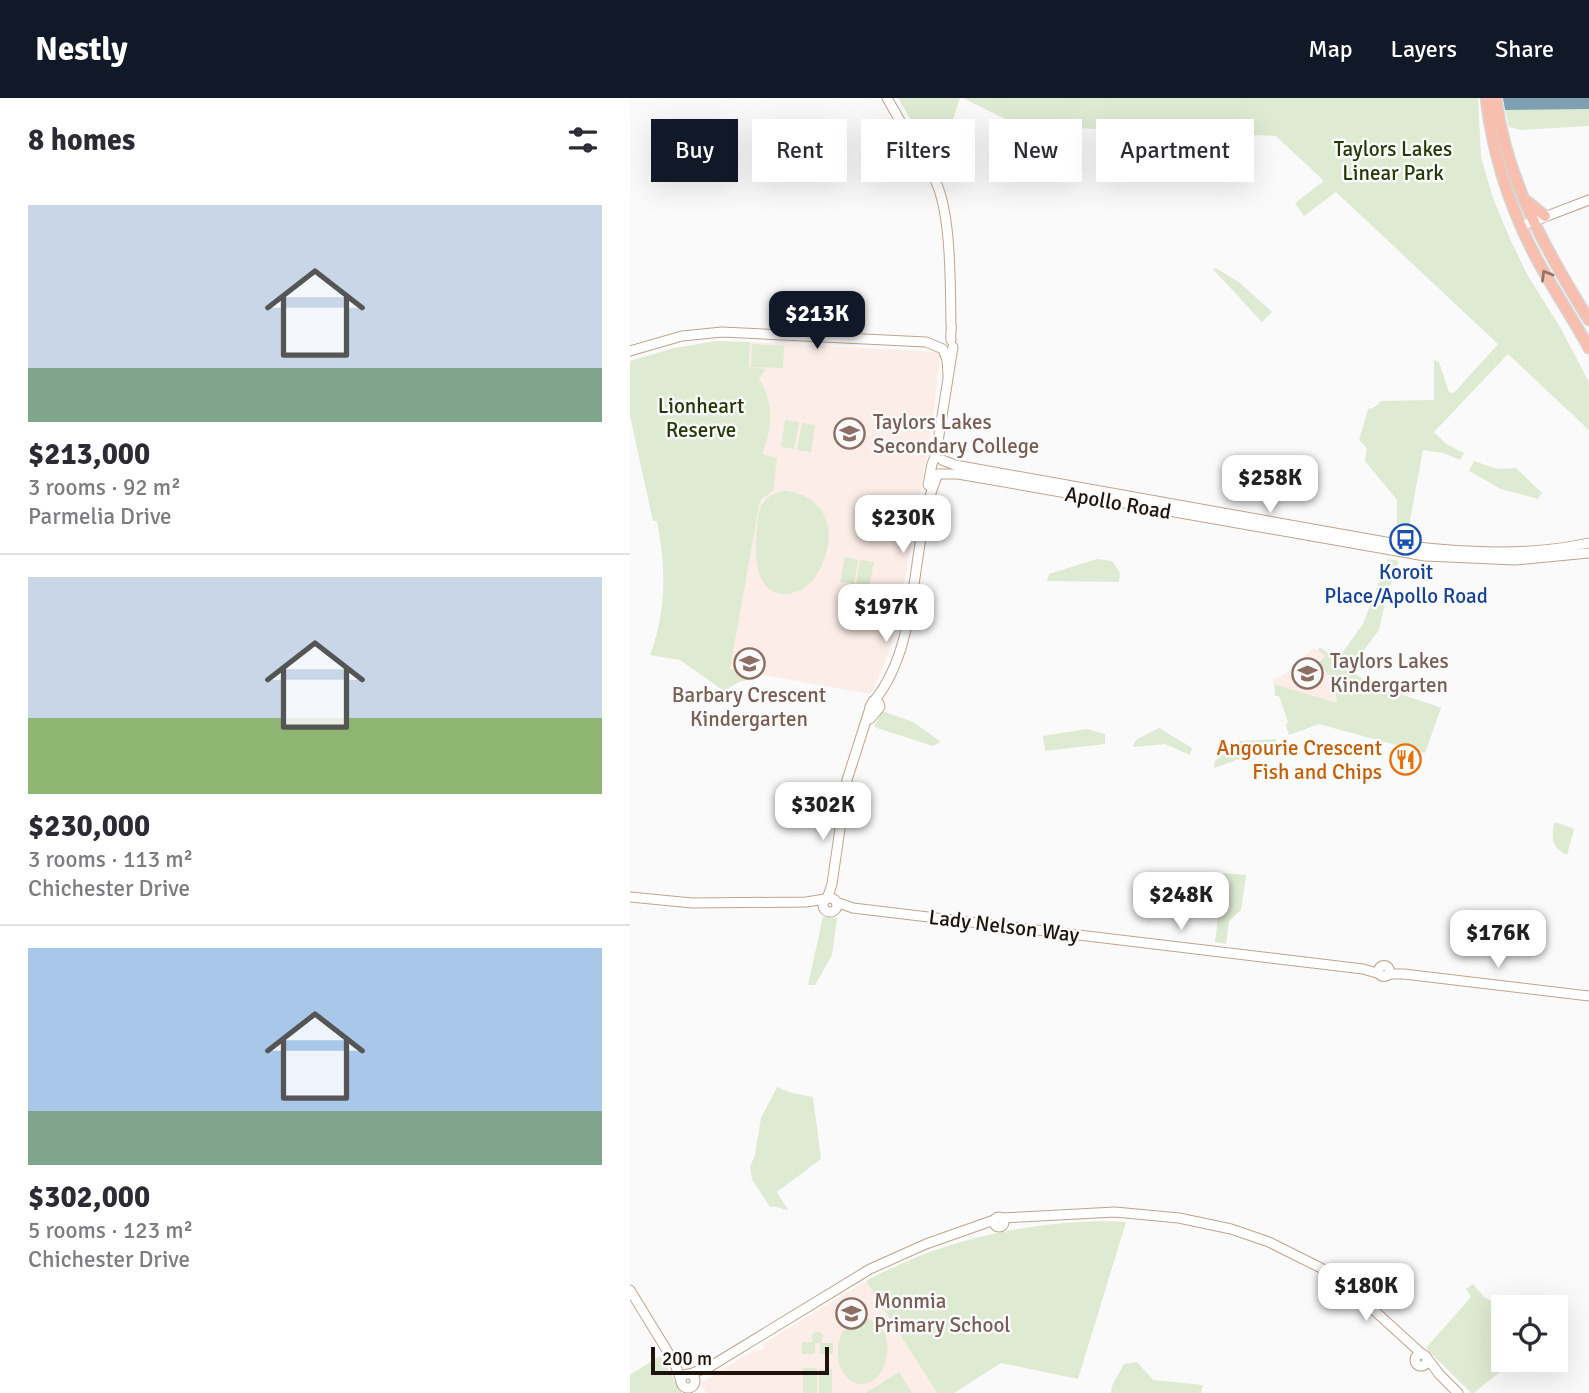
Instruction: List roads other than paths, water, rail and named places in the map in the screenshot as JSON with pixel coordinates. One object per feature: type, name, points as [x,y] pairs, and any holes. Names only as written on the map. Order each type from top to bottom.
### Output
[{"type":"main road","points":[[1496,98],[1490,105],[1501,174],[1538,262],[1589,348]]},
{"type":"main road","points":[[1490,105],[1534,224],[1589,320]]},
{"type":"main road","points":[[1523,198],[1545,215]]},
{"type":"street","points":[[630,897],[681,902],[830,903],[845,790],[865,726],[900,651],[939,459],[938,440],[947,375],[946,344],[950,314],[947,227],[938,186],[887,98]]},
{"type":"street","points":[[1522,229],[1589,200]]},
{"type":"street","points":[[1534,224],[1545,215],[1566,209]]},
{"type":"street","points":[[631,351],[682,336],[722,332],[946,344]]},
{"type":"street","name":"Apollo Road","points":[[939,459],[955,465],[1408,546],[1505,551],[1547,550],[1589,543]]},
{"type":"street","name":"Apollo Road","points":[[936,472],[1425,556],[1515,560],[1589,552]]},
{"type":"street","name":"Lady Nelson Way","points":[[830,903],[853,908],[1589,996]]},
{"type":"street","points":[[630,1290],[674,1362],[691,1383],[711,1366],[870,1269],[926,1244],[974,1228],[1027,1218],[1079,1213],[1134,1213],[1231,1228],[1269,1242],[1321,1268],[1356,1294],[1458,1393]]},
{"type":"water","points":[[1503,98],[1589,98],[1589,109],[1505,110]]},
{"type":"place","name":"Taylors Lakes Secondary College","points":[[850,434]]},
{"type":"place","name":"Koroit Place/Apollo Road","points":[[1406,540]]},
{"type":"place","name":"Barbary Crescent Kindergarten","points":[[749,663]]},
{"type":"place","name":"Taylors Lakes Kindergarten","points":[[1307,673]]},
{"type":"place","name":"Angourie Crescent Fish and Chips","points":[[1405,760]]},
{"type":"place","name":"Monmia Primary School","points":[[851,1313]]},
{"type":"park label","name":"Taylors Lakes Linear Park","points":[[1393,161]]},
{"type":"park label","name":"Lionheart Reserve","points":[[701,418]]}]
